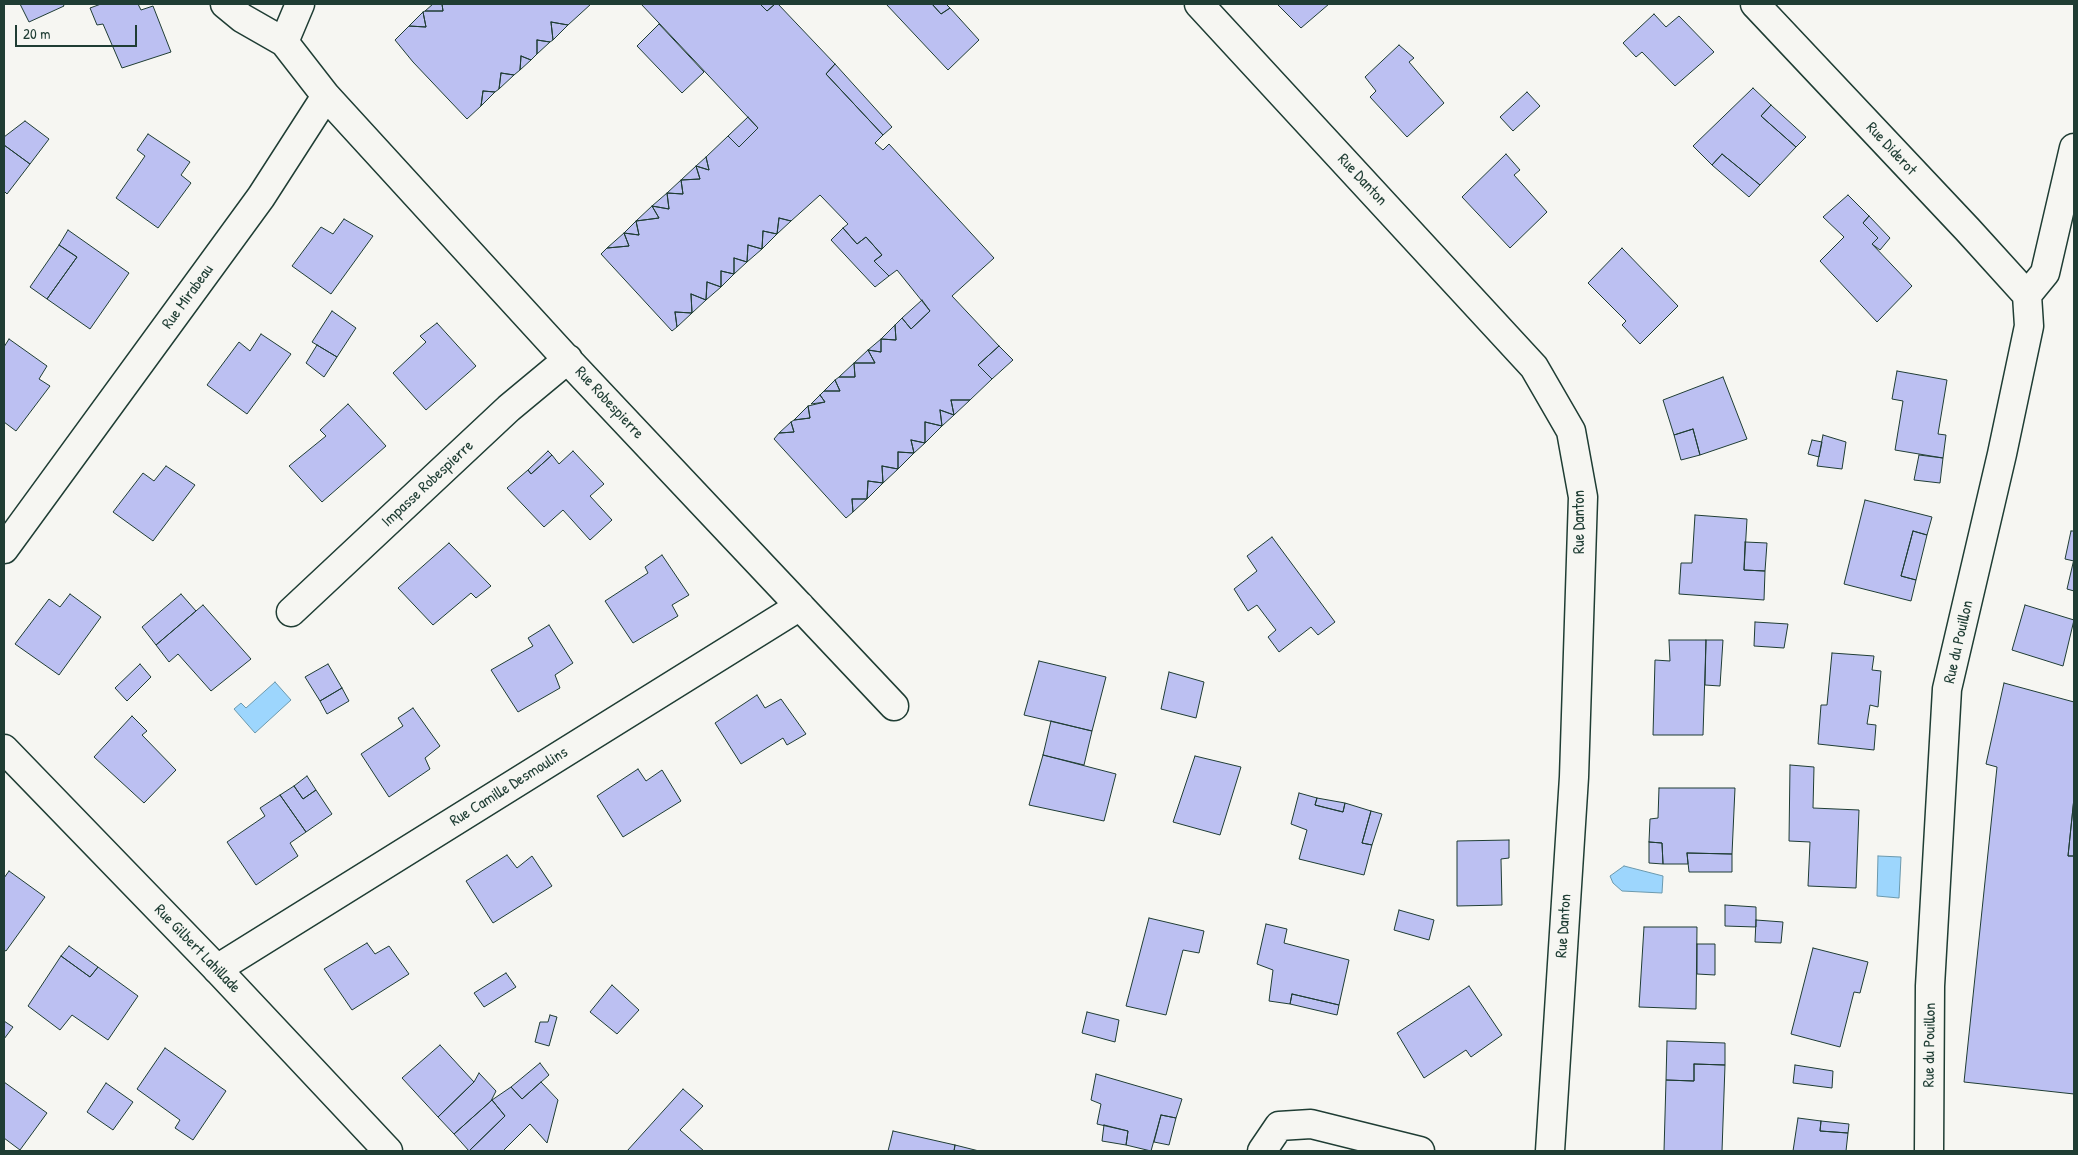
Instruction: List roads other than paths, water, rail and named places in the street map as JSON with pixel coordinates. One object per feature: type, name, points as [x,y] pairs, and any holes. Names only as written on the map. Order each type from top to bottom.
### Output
[{"type":"street","points":[[225,4],[242,18],[284,42],[326,96]]},
{"type":"street","points":[[284,42],[300,4]]},
{"type":"street","name":"Rue Danton","points":[[1199,4],[1534,368],[1571,431],[1583,497],[1574,777],[1550,1151]]},
{"type":"street","name":"Rue Diderot","points":[[1755,4],[2027,295]]},
{"type":"street","name":"Rue Robespierre","points":[[326,96],[568,359],[894,706]]},
{"type":"street","name":"Rue Mirabeau","points":[[4,549],[261,198],[326,96]]},
{"type":"street","points":[[2027,295],[2045,273],[2074,148]]},
{"type":"street","name":"Rue du Pouillon","points":[[1929,1151],[1930,986],[1948,689],[2002,454],[2029,326],[2027,295]]},
{"type":"street","name":"Impasse Robespierre","points":[[291,612],[509,408],[568,359]]},
{"type":"street","name":"Rue Camille Desmoulins","points":[[217,969],[800,606]]},
{"type":"street","name":"Rue Gilbert Lahillade","points":[[4,748],[217,969],[388,1151]]},
{"type":"street","points":[[1262,1151],[1279,1126],[1311,1124],[1420,1151]]},
{"type":"water","points":[[275,682],[291,700],[255,733],[234,709],[241,703],[246,708]]},
{"type":"water","points":[[1878,856],[1901,857],[1899,898],[1877,896]]},
{"type":"water","points":[[1624,866],[1663,876],[1662,893],[1622,891],[1613,883],[1610,876]]}]
